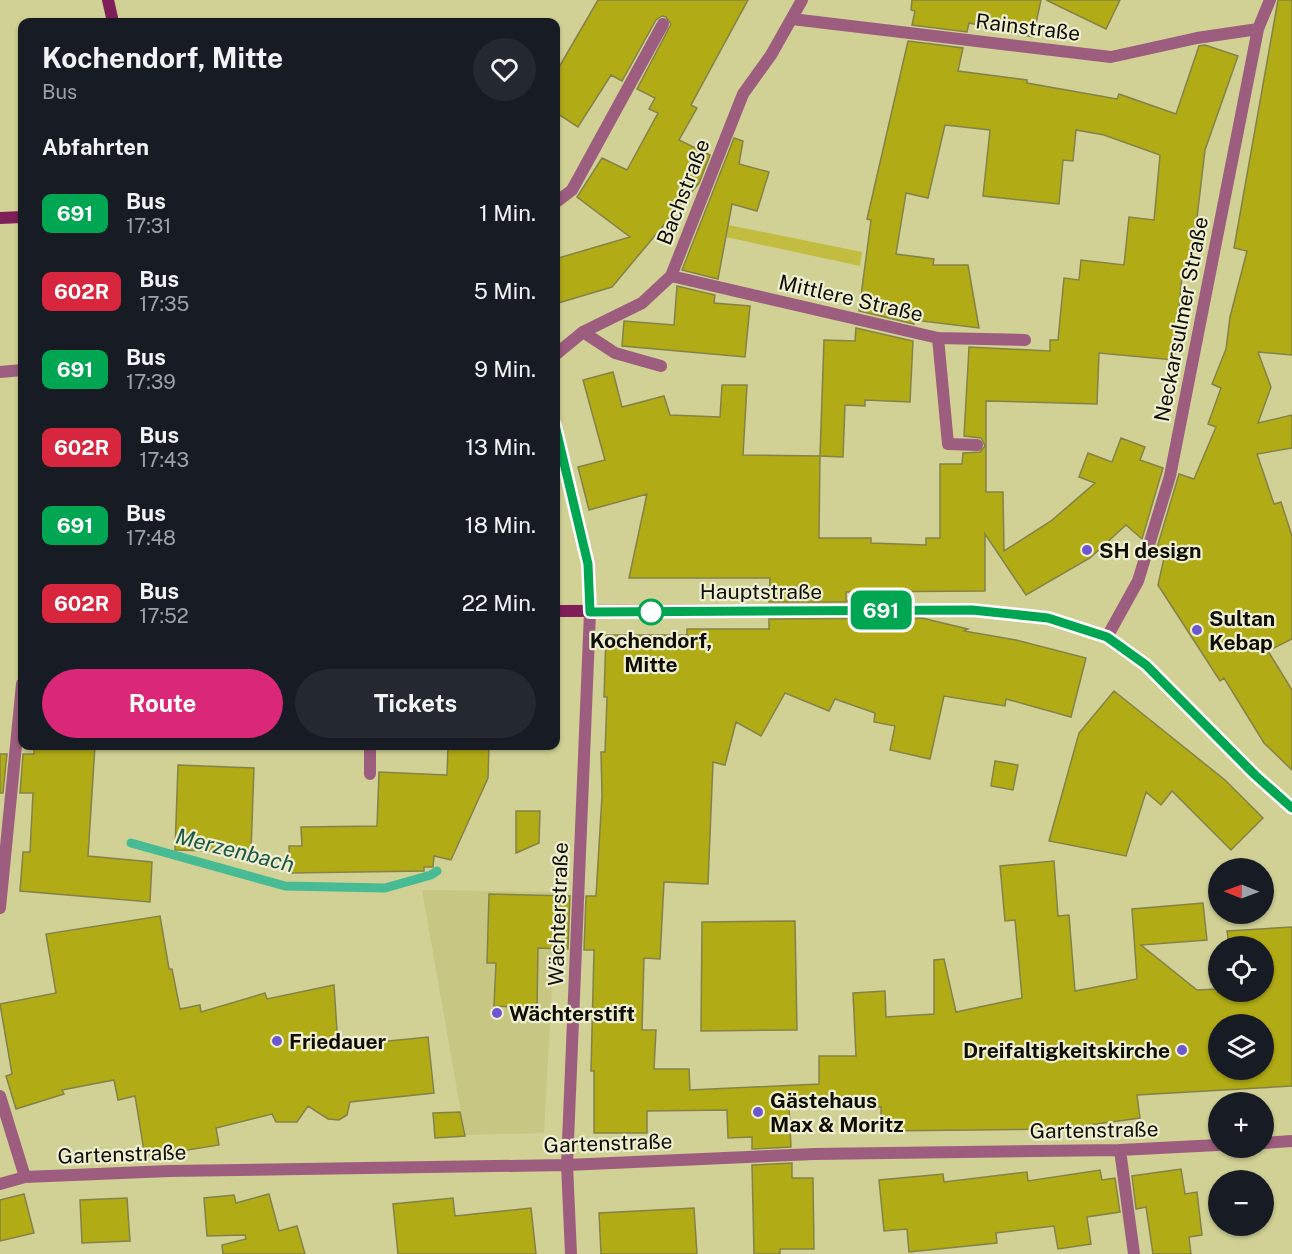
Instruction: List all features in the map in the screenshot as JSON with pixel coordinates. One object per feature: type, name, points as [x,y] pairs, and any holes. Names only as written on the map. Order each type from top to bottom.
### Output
[{"type":"main road","points":[[108,0],[112,18]]},
{"type":"main road","points":[[0,219],[18,217]]},
{"type":"main road","name":"Hauptstraße","points":[[560,611],[972,610],[1048,618],[1107,637],[1146,665],[1255,775],[1292,808]]},
{"type":"street","name":"Bachstraße","points":[[560,352],[583,332],[642,303],[662,287],[671,276],[743,94],[802,0]]},
{"type":"street","name":"Neckarsulmer Straße","points":[[1107,637],[1138,581],[1170,476],[1258,29],[1270,0]]},
{"type":"street","name":"Rainstraße","points":[[792,19],[1111,57],[1197,38],[1258,29]]},
{"type":"street","points":[[560,199],[572,190],[663,24]]},
{"type":"street","name":"Mittlere Straße","points":[[671,276],[938,338],[1025,340]]},
{"type":"street","points":[[583,332],[615,353],[661,366]]},
{"type":"street","points":[[938,338],[948,444],[977,445]]},
{"type":"street","points":[[0,372],[18,370]]},
{"type":"street","points":[[560,446],[588,564],[590,612]]},
{"type":"street","name":"Wächterstraße","points":[[571,1254],[567,1165],[590,612]]},
{"type":"street","points":[[0,908],[18,721]]},
{"type":"street","points":[[370,750],[370,774]]},
{"type":"street","points":[[0,1096],[25,1177]]},
{"type":"street","points":[[1274,1142],[1292,1141]]},
{"type":"street","name":"Gartenstraße","points":[[0,1184],[25,1177],[169,1171],[567,1165],[814,1154],[1120,1150],[1208,1146]]},
{"type":"street","points":[[1120,1150],[1134,1254]]},
{"type":"shaded area","points":[[728,225],[862,252],[860,266],[726,237]]},
{"type":"shaded area","name":"Wächterstift","points":[[422,890],[557,892],[544,1133],[465,1135]]},
{"type":"building","points":[[598,0],[748,0],[691,105],[697,108],[679,140],[710,155],[699,183],[612,287],[560,303],[560,258],[630,237],[577,197],[602,158],[627,170],[658,113],[649,109],[655,98],[637,89],[671,24],[666,17],[662,16],[656,20],[622,81],[611,75],[578,127],[560,115],[560,65]]},
{"type":"building","points":[[912,0],[1041,0],[1033,37],[969,23],[967,32],[912,25],[915,11],[911,10]]},
{"type":"building","points":[[1046,0],[1120,0],[1106,29]]},
{"type":"building","points":[[1278,0],[1292,0],[1292,355],[1258,352],[1271,387],[1258,423],[1292,415],[1292,448],[1257,454],[1274,504],[1281,502],[1292,536],[1292,639],[1268,651],[1292,690],[1292,770],[1264,743],[1224,678],[1220,681],[1158,585],[1164,558],[1156,551],[1179,474],[1194,479],[1216,427],[1208,424],[1221,388],[1212,384],[1226,349],[1230,317],[1247,251],[1234,248]]},
{"type":"building","points":[[908,41],[963,48],[958,71],[1027,80],[1027,83],[1117,99],[1119,94],[1176,114],[1199,46],[1205,45],[1238,56],[1205,150],[1190,277],[1182,276],[1174,360],[1099,353],[1097,404],[986,401],[986,492],[1003,492],[1004,551],[1051,521],[1095,483],[1079,477],[1088,453],[1112,462],[1121,438],[1145,447],[1140,460],[1163,468],[1142,539],[1126,525],[1090,558],[1026,595],[985,534],[985,591],[846,592],[846,600],[852,602],[769,602],[770,578],[629,578],[647,494],[589,510],[578,467],[605,460],[583,380],[613,372],[622,407],[664,396],[670,415],[720,417],[722,385],[747,385],[743,455],[820,456],[819,538],[871,538],[871,543],[926,545],[926,538],[940,538],[940,464],[962,464],[963,453],[980,452],[985,446],[981,438],[964,436],[969,347],[1050,351],[1050,340],[1058,340],[1064,278],[1079,280],[1081,260],[1124,265],[1129,217],[1154,220],[1160,155],[1104,135],[1076,130],[1073,161],[1063,160],[1059,204],[983,196],[990,130],[945,125],[928,198],[906,193],[896,254],[934,259],[933,265],[968,265],[979,328],[914,320],[914,324],[859,311],[871,220],[867,219]]},
{"type":"building","points":[[734,138],[743,141],[739,164],[769,172],[757,211],[732,204],[718,279],[682,270]]},
{"type":"building","points":[[677,286],[715,295],[714,303],[750,306],[745,357],[622,346],[624,321],[674,325]]},
{"type":"building","points":[[856,328],[913,341],[910,402],[865,400],[865,406],[845,405],[843,457],[820,456],[824,340],[855,341]]},
{"type":"building","points":[[922,618],[968,629],[964,631],[1016,640],[1086,658],[1071,717],[1006,699],[1005,706],[944,696],[930,759],[890,750],[895,726],[874,722],[875,713],[835,699],[829,711],[785,693],[761,736],[736,722],[725,765],[713,762],[708,884],[664,882],[660,959],[644,958],[642,1030],[656,1030],[654,1069],[689,1069],[690,1090],[819,1084],[819,1056],[856,1056],[853,993],[885,991],[886,1017],[934,1014],[934,960],[944,959],[956,1012],[1022,998],[1015,920],[1005,921],[1000,866],[1054,861],[1058,916],[1069,915],[1075,991],[1137,979],[1132,909],[1203,903],[1207,940],[1141,945],[1197,990],[1208,989],[1208,1002],[1274,1002],[1274,936],[1228,936],[1227,931],[1292,927],[1292,1086],[1137,1095],[1140,1118],[1059,1129],[881,1131],[881,1107],[789,1107],[791,1147],[752,1149],[752,1137],[728,1138],[727,1110],[647,1111],[647,1133],[594,1133],[594,1071],[591,1071],[594,950],[584,950],[586,896],[596,896],[602,796],[601,752],[605,752],[606,635],[687,635],[687,629],[769,629],[769,619]]},
{"type":"building","points":[[1114,691],[1225,780],[1263,818],[1231,850],[1172,791],[1161,805],[1146,792],[1126,856],[1049,841],[1079,733]]},
{"type":"building","points":[[34,750],[95,750],[88,856],[152,862],[150,902],[20,891],[23,852],[30,852],[33,793],[20,793],[23,754],[34,754]]},
{"type":"building","points":[[448,750],[489,750],[488,778],[451,860],[434,856],[433,867],[424,867],[424,871],[290,873],[289,846],[302,846],[301,827],[377,826],[379,772],[447,775]]},
{"type":"building","points":[[0,754],[7,754],[3,793],[0,793]]},
{"type":"building","points":[[995,761],[1018,765],[1013,790],[991,786]]},
{"type":"building","points":[[178,765],[254,768],[251,852],[175,850]]},
{"type":"building","points":[[516,811],[540,811],[539,843],[516,853]]},
{"type":"building","points":[[489,894],[570,896],[568,949],[538,948],[537,1008],[494,1006],[496,963],[487,963]]},
{"type":"building","points":[[160,916],[169,969],[172,969],[180,1009],[200,1005],[201,1012],[265,993],[267,999],[334,985],[338,1046],[428,1037],[434,1093],[350,1102],[347,1115],[339,1120],[328,1119],[308,1106],[297,1122],[276,1122],[272,1114],[216,1128],[219,1145],[145,1157],[135,1096],[118,1100],[114,1080],[62,1090],[64,1094],[16,1109],[6,1076],[12,1074],[0,1004],[56,993],[46,934]]},
{"type":"building","points":[[795,921],[797,1030],[701,1031],[702,922]]},
{"type":"building","points":[[460,1112],[465,1136],[435,1138],[433,1113]]},
{"type":"building","points":[[792,1163],[792,1178],[813,1178],[814,1249],[780,1249],[780,1254],[754,1254],[752,1165]]},
{"type":"building","points":[[1181,1169],[1185,1194],[1197,1192],[1202,1235],[1189,1237],[1191,1254],[1153,1254],[1146,1207],[1136,1209],[1132,1176]]},
{"type":"building","points":[[1100,1170],[1102,1180],[1115,1178],[1120,1212],[1087,1217],[1091,1244],[1058,1249],[1054,1226],[996,1233],[997,1243],[909,1252],[907,1229],[884,1231],[879,1180],[943,1174],[944,1182],[1027,1172],[1028,1181]]},
{"type":"building","points":[[24,1194],[34,1233],[0,1241],[0,1200]]},
{"type":"building","points":[[269,1194],[279,1231],[297,1226],[305,1254],[223,1254],[222,1245],[246,1239],[245,1235],[207,1236],[204,1198],[234,1195],[236,1203]]},
{"type":"building","points":[[127,1198],[130,1241],[82,1243],[80,1200]]},
{"type":"building","points":[[453,1198],[455,1216],[531,1208],[536,1254],[398,1254],[393,1204]]},
{"type":"building","points":[[694,1208],[697,1254],[601,1254],[599,1213]]},
{"type":"waterway","name":"Merzenbach","points":[[131,843],[285,886],[385,888],[431,875],[437,871]]},
{"type":"bus line","name":"691","points":[[560,445],[588,564],[590,612],[972,610],[1048,618],[1107,637],[1146,665],[1255,775],[1292,808]]},
{"type":"place","name":"SH design","points":[[1087,550]]},
{"type":"place","name":"Kochendorf, Mitte","points":[[651,612]]},
{"type":"place","name":"Sultan Kebap","points":[[1197,630]]},
{"type":"place","name":"Wächterstift","points":[[497,1013]]},
{"type":"place","name":"Friedauer","points":[[277,1041]]},
{"type":"place","name":"Dreifaltigkeitskirche","points":[[1182,1050]]},
{"type":"place","name":"Gästehaus Max & Moritz","points":[[758,1112]]}]
